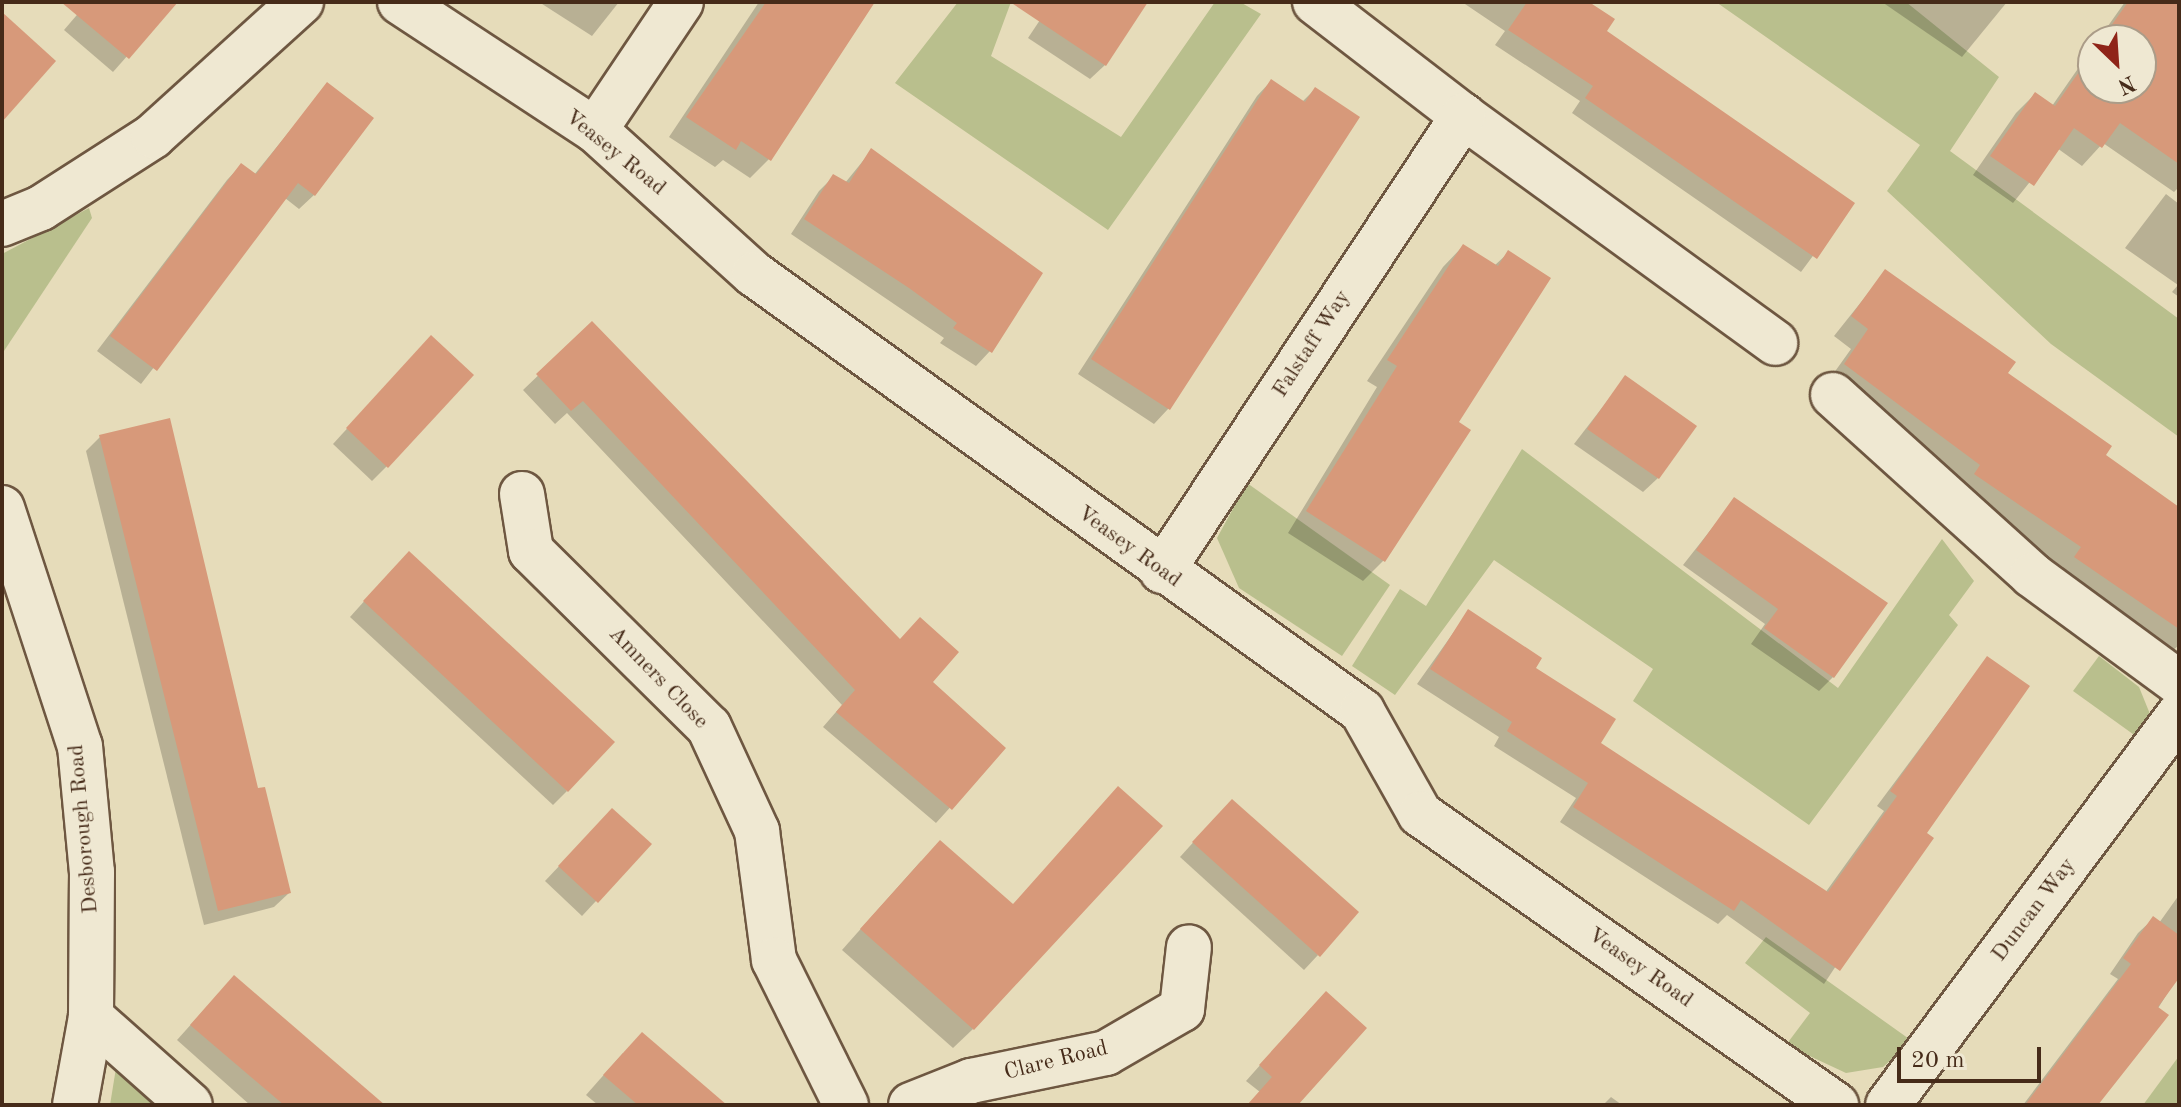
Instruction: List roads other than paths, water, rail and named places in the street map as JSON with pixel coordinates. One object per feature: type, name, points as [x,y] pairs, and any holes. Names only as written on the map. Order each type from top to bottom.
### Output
[{"type":"street","points":[[2,224],[41,208],[153,136],[301,2]]},
{"type":"street","name":"Veasey Road","points":[[400,2],[595,130],[754,274],[1162,571],[1362,711],[1420,814],[1836,1105]]},
{"type":"street","points":[[595,130],[681,2]]},
{"type":"street","points":[[1315,2],[1463,116],[1775,343]]},
{"type":"street","name":"Falstaff Way","points":[[1162,571],[1463,116]]},
{"type":"street","points":[[1833,395],[2032,575],[2179,683]]},
{"type":"street","name":"Amners Close","points":[[522,494],[531,551],[709,727],[757,831],[774,960],[846,1105]]},
{"type":"street","name":"Desborough Road","points":[[2,508],[80,746],[92,872],[91,1017],[75,1105]]},
{"type":"street","name":"Duncan Way","points":[[1888,1105],[2179,715]]},
{"type":"street","name":"Clare Road","points":[[911,1105],[971,1081],[1106,1053],[1182,1009],[1189,947]]},
{"type":"street","points":[[91,1017],[190,1105]]}]
